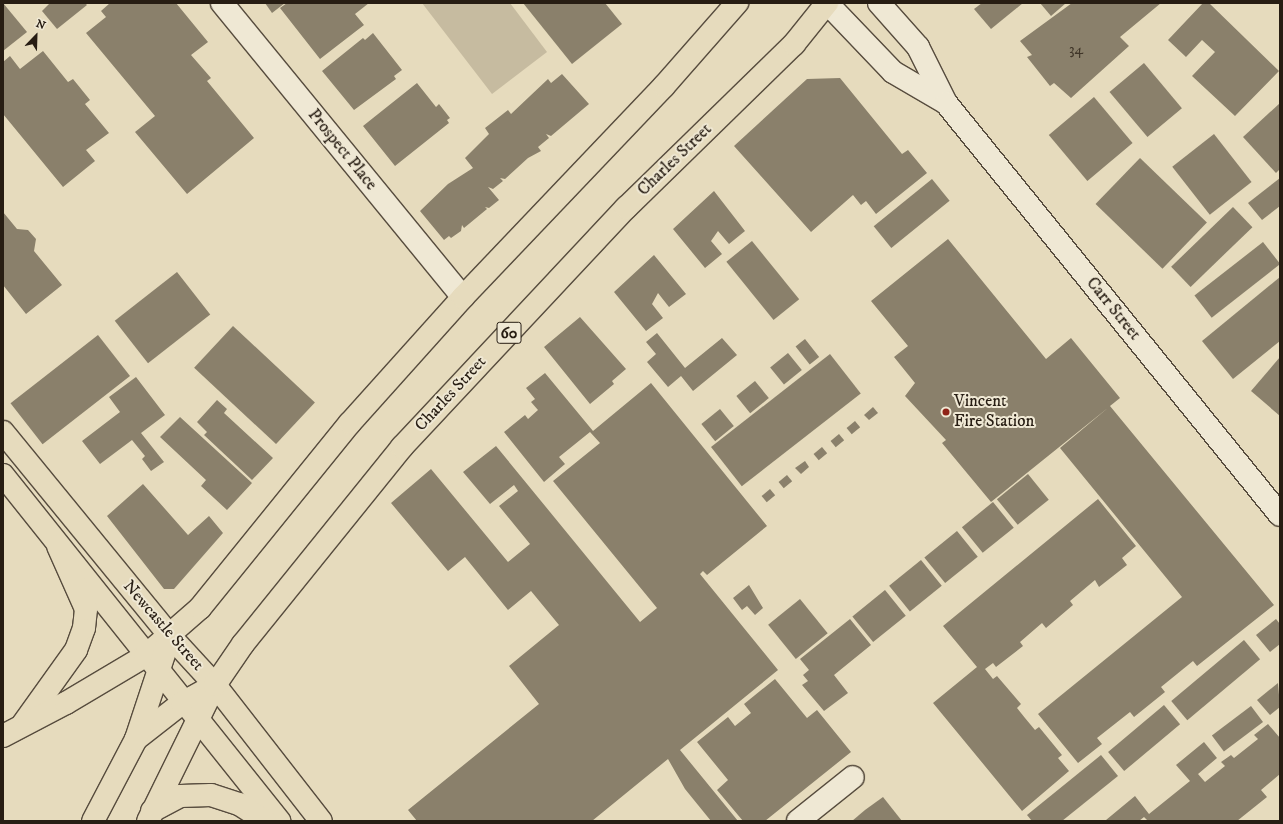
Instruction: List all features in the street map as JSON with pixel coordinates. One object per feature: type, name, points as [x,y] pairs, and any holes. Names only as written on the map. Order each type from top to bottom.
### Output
[{"type":"main road","points":[[11,732],[145,656],[170,636],[200,608],[350,423],[463,297],[664,86],[737,3]]},
{"type":"main road","name":"Charles Street","points":[[150,816],[199,722],[215,685],[243,644],[402,447],[626,208],[794,44],[827,3]]},
{"type":"main road","name":"Newcastle Street","points":[[3,432],[170,636],[215,685],[321,821]]},
{"type":"main road","name":"Newcastle Street","points":[[3,475],[182,703],[279,821]]},
{"type":"main road","points":[[11,732],[76,650],[84,628],[86,609],[58,546]]},
{"type":"main road","points":[[92,821],[136,739],[159,674],[170,636]]},
{"type":"main road","points":[[136,739],[182,703],[215,685]]},
{"type":"main road","points":[[150,816],[180,796],[211,795],[240,804],[265,821]]},
{"type":"street","name":"Prospect Place","points":[[222,3],[463,297]]},
{"type":"street","name":"Carr Street","points":[[827,3],[893,72],[946,103]]},
{"type":"street","name":"Carr Street","points":[[879,3],[918,47],[946,103],[1280,515]]},
{"type":"street","points":[[798,821],[852,777]]},
{"type":"shaded area","points":[[422,3],[510,3],[547,52],[492,94]]},
{"type":"building","points":[[3,3],[27,32],[3,51]]},
{"type":"building","points":[[50,3],[85,3],[87,5],[57,29],[42,11]]},
{"type":"building","points":[[110,3],[176,3],[208,42],[191,55],[211,78],[207,81],[254,138],[187,194],[135,132],[155,116],[86,33],[106,17],[101,11]]},
{"type":"building","points":[[265,3],[285,3],[272,13]]},
{"type":"building","points":[[287,3],[369,3],[355,14],[364,25],[320,59],[280,8]]},
{"type":"building","points":[[523,3],[605,3],[622,24],[572,64]]},
{"type":"building","points":[[982,3],[1023,3],[991,29],[974,9]]},
{"type":"building","points":[[1040,3],[1066,3],[1051,16]]},
{"type":"building","points":[[1072,3],[1161,3],[1120,37],[1129,46],[1071,98],[1054,83],[1050,86],[1027,57],[1032,55],[1020,41]]},
{"type":"building","points":[[1203,3],[1209,3],[1279,71],[1235,116],[1192,76],[1215,52],[1202,40],[1186,57],[1168,40]]},
{"type":"building","points":[[373,33],[402,70],[394,76],[396,79],[354,110],[322,71],[363,38],[365,40]]},
{"type":"building","points":[[43,51],[68,82],[73,79],[90,100],[85,104],[109,133],[86,150],[95,161],[63,187],[3,114],[3,62],[10,56],[20,69]]},
{"type":"building","points":[[1144,63],[1182,108],[1147,137],[1110,92]]},
{"type":"building","points":[[562,74],[589,104],[551,136],[546,134],[549,138],[538,147],[541,151],[528,158],[505,179],[500,178],[503,181],[493,189],[488,187],[499,200],[489,208],[485,207],[487,209],[464,228],[462,225],[461,231],[451,238],[449,236],[444,240],[420,211],[448,184],[473,168],[465,158],[489,134],[485,128],[508,110],[511,114],[548,79],[551,83]]},
{"type":"building","points":[[840,78],[902,154],[908,150],[927,173],[876,214],[866,201],[861,205],[853,195],[811,232],[734,146],[807,79]]},
{"type":"building","points":[[417,83],[436,107],[439,104],[450,118],[447,120],[449,123],[395,166],[363,126]]},
{"type":"building","points":[[1094,97],[1133,143],[1087,181],[1049,135]]},
{"type":"building","points":[[1280,103],[1280,169],[1276,173],[1243,137]]},
{"type":"building","points":[[1214,134],[1252,182],[1210,215],[1172,167]]},
{"type":"building","points":[[1140,158],[1207,223],[1162,269],[1096,204]]},
{"type":"building","points":[[1280,178],[1280,206],[1262,220],[1248,203]]},
{"type":"building","points":[[932,179],[950,201],[891,248],[874,226]]},
{"type":"building","points":[[714,191],[745,231],[729,244],[718,231],[711,241],[722,254],[705,268],[673,229]]},
{"type":"building","points":[[1233,207],[1252,227],[1191,287],[1171,267]]},
{"type":"building","points":[[3,212],[17,229],[28,230],[36,239],[34,251],[62,285],[26,314],[3,285]]},
{"type":"building","points":[[948,239],[1046,359],[1071,338],[1120,398],[1110,406],[1274,605],[1197,666],[1193,661],[1161,687],[1165,692],[1134,717],[1130,712],[1097,738],[1102,744],[1078,763],[1038,714],[1182,597],[1060,448],[1109,407],[991,502],[942,443],[946,440],[905,396],[915,383],[894,357],[908,346],[871,301]]},
{"type":"building","points":[[752,241],[799,299],[774,320],[726,262]]},
{"type":"building","points":[[1263,242],[1280,264],[1212,318],[1194,296]]},
{"type":"building","points":[[654,255],[686,294],[669,307],[658,293],[652,304],[663,318],[646,331],[614,292]]},
{"type":"building","points":[[177,272],[210,315],[148,363],[115,321]]},
{"type":"building","points":[[1280,277],[1280,341],[1233,379],[1202,341]]},
{"type":"building","points":[[580,317],[626,369],[612,381],[614,384],[590,404],[544,347]]},
{"type":"building","points":[[233,326],[315,402],[276,444],[194,368]]},
{"type":"building","points":[[657,333],[685,368],[722,338],[737,355],[693,391],[681,376],[668,387],[647,362],[656,354],[646,342]]},
{"type":"building","points":[[98,335],[130,376],[43,444],[11,403]]},
{"type":"building","points":[[805,339],[819,357],[810,365],[796,346]]},
{"type":"building","points":[[788,353],[802,370],[784,385],[770,367]]},
{"type":"building","points":[[830,354],[861,393],[742,486],[711,447]]},
{"type":"building","points":[[1280,357],[1280,416],[1251,391]]},
{"type":"building","points":[[545,373],[593,431],[651,383],[767,526],[707,575],[703,571],[700,574],[778,670],[680,750],[738,821],[711,821],[685,789],[668,759],[592,821],[417,821],[408,810],[539,704],[509,666],[559,625],[531,591],[508,610],[465,557],[448,571],[391,503],[431,469],[508,562],[530,544],[499,506],[518,491],[514,485],[490,504],[463,472],[496,446],[640,622],[657,608],[553,481],[600,443],[590,432],[559,457],[565,464],[544,482],[504,432],[525,415],[528,419],[538,410],[531,402],[535,399],[526,388]]},
{"type":"building","points":[[136,377],[165,415],[141,433],[164,462],[151,471],[142,459],[145,456],[132,440],[100,464],[82,441],[120,412],[109,397]]},
{"type":"building","points":[[755,381],[769,398],[750,413],[736,396]]},
{"type":"building","points":[[217,400],[227,409],[224,413],[273,458],[252,480],[204,435],[207,432],[197,422]]},
{"type":"building","points":[[873,407],[878,413],[869,420],[864,415]]},
{"type":"building","points":[[720,409],[734,426],[715,441],[701,424]]},
{"type":"building","points":[[180,417],[252,483],[227,510],[201,486],[206,480],[160,437]]},
{"type":"building","points":[[855,421],[860,427],[852,434],[847,428]]},
{"type":"building","points":[[839,434],[844,440],[836,447],[831,441]]},
{"type":"building","points":[[822,447],[827,453],[819,460],[814,454]]},
{"type":"building","points":[[805,461],[809,467],[801,474],[795,468]]},
{"type":"building","points":[[1028,474],[1049,500],[1018,525],[997,499]]},
{"type":"building","points":[[787,475],[792,481],[784,488],[779,482]]},
{"type":"building","points":[[143,484],[188,535],[209,516],[223,533],[174,589],[164,589],[107,516]]},
{"type":"building","points":[[770,489],[775,495],[767,502],[762,496]]},
{"type":"building","points":[[1098,499],[1136,546],[1122,558],[1127,565],[1099,587],[1095,580],[1070,601],[1073,605],[1046,628],[1042,623],[1020,642],[1023,646],[996,667],[993,663],[985,669],[993,679],[997,676],[1021,704],[1017,708],[1035,730],[1039,727],[1062,755],[1058,758],[1069,771],[1022,811],[933,703],[977,667],[943,626]]},
{"type":"building","points":[[993,502],[1014,528],[983,553],[962,527]]},
{"type":"building","points":[[957,531],[978,557],[945,583],[924,557]]},
{"type":"building","points":[[921,560],[942,586],[910,611],[889,586]]},
{"type":"building","points":[[749,585],[763,608],[755,615],[747,606],[742,610],[733,598]]},
{"type":"building","points":[[885,590],[906,616],[873,642],[852,616]]},
{"type":"building","points":[[800,599],[828,633],[796,659],[768,625]]},
{"type":"building","points":[[850,619],[871,645],[834,675],[848,693],[824,711],[802,685],[808,681],[803,675],[809,670],[800,659]]},
{"type":"building","points":[[1276,619],[1280,624],[1280,644],[1270,652],[1256,635]]},
{"type":"building","points":[[1244,640],[1260,659],[1187,720],[1171,701]]},
{"type":"building","points":[[775,679],[807,718],[817,710],[851,752],[765,821],[743,821],[717,790],[728,780],[697,742],[728,717],[735,726],[751,713],[744,704]]},
{"type":"building","points":[[1278,683],[1280,707],[1270,715],[1257,700]]},
{"type":"building","points":[[1164,705],[1180,724],[1124,771],[1108,752]]},
{"type":"building","points":[[1251,706],[1263,722],[1224,751],[1212,735]]},
{"type":"building","points":[[1268,724],[1280,738],[1280,774],[1261,790],[1267,797],[1237,821],[1148,821],[1144,817],[1139,821],[1106,820],[1135,796],[1149,814],[1190,781],[1176,765],[1204,742],[1217,758],[1198,774],[1205,782],[1225,766],[1221,762],[1231,755],[1234,758],[1258,739],[1254,735]]},
{"type":"building","points":[[1101,755],[1118,776],[1062,821],[1032,821],[1027,815]]},
{"type":"building","points":[[883,797],[902,821],[852,821],[865,810]]},
{"type":"place","name":"Vincent Fire Station","points":[[946,412]]}]
